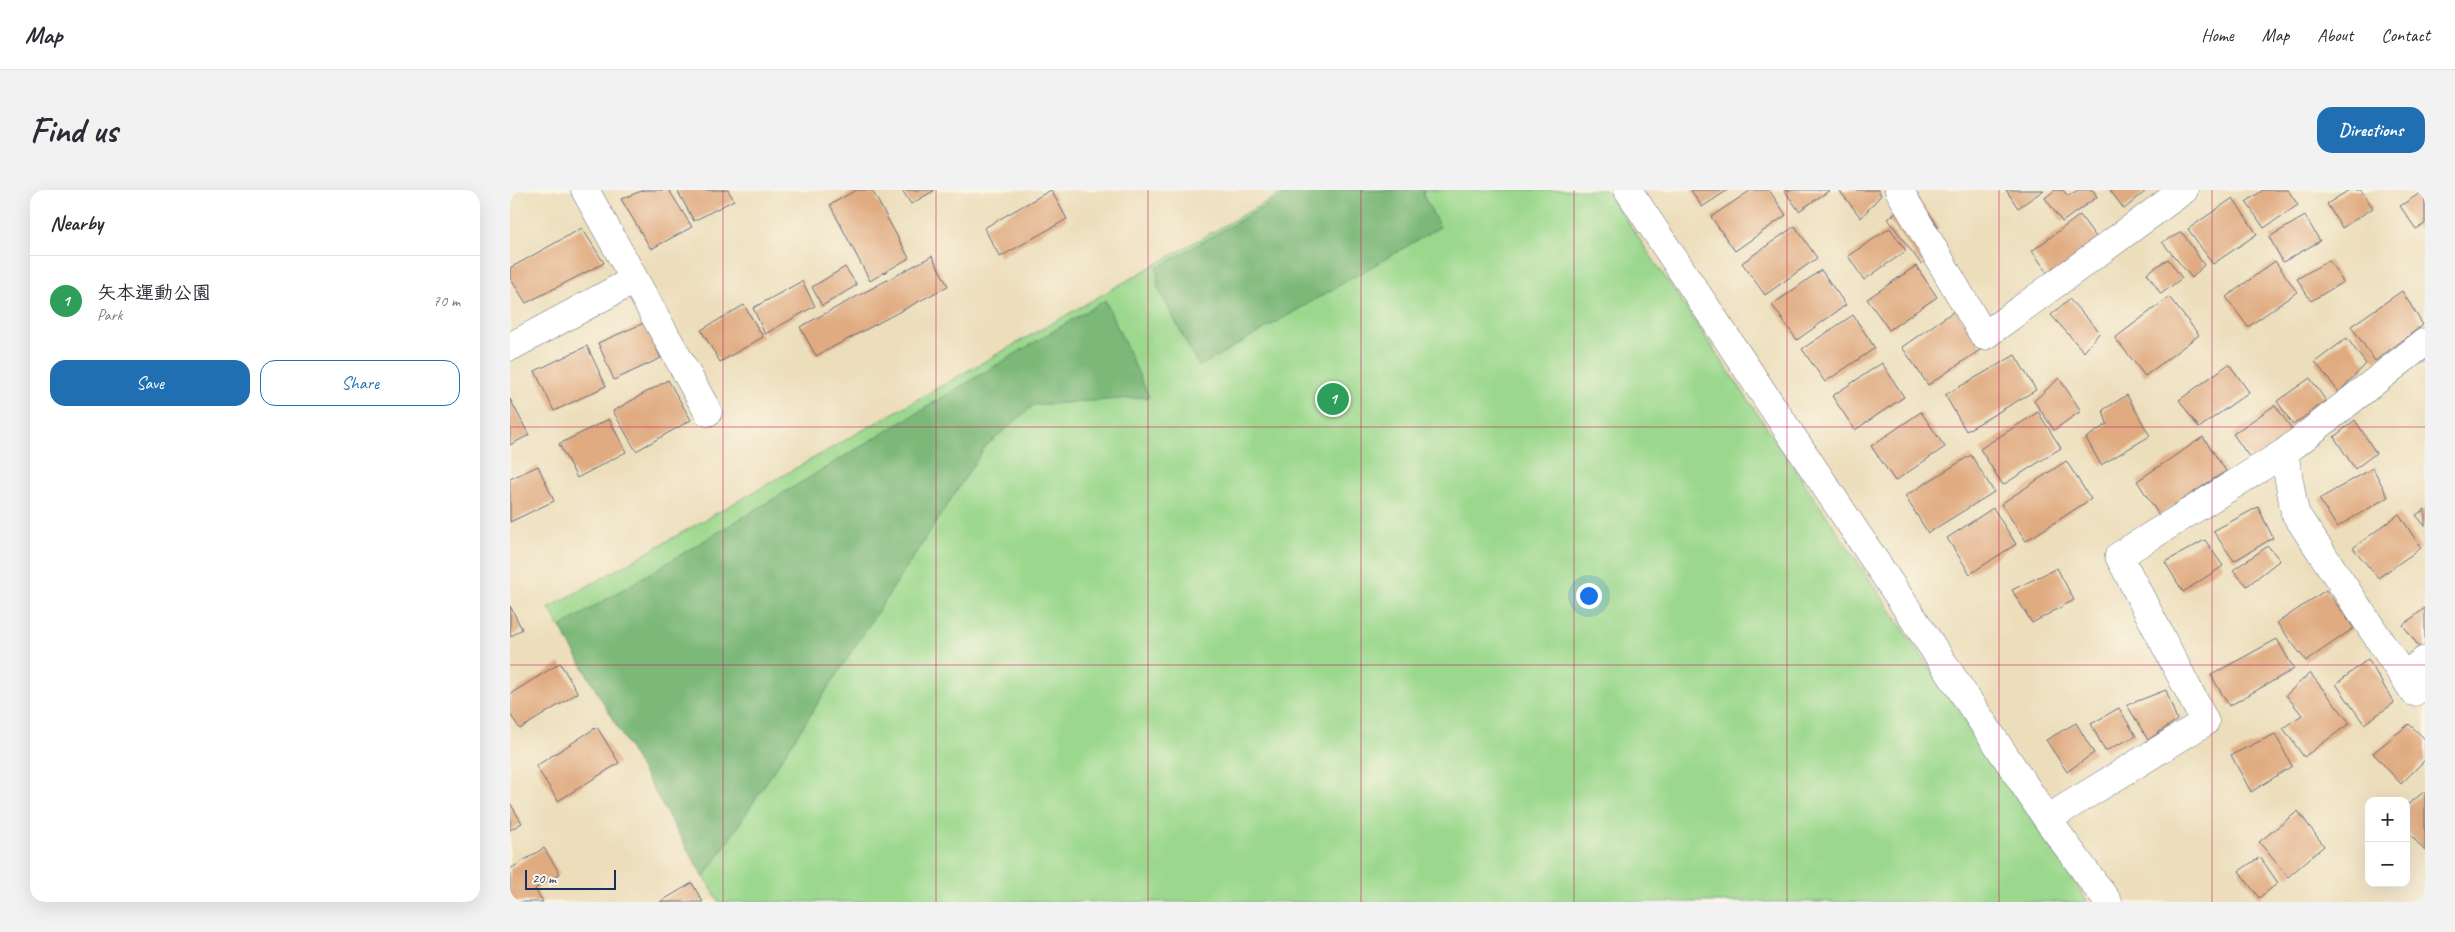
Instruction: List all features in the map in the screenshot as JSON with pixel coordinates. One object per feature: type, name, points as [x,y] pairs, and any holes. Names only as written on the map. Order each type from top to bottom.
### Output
[{"type":"street","points":[[585,190],[708,412]]},
{"type":"street","points":[[1628,190],[2047,819],[2108,902]]},
{"type":"street","points":[[1899,190],[1984,336],[2184,190]]},
{"type":"street","points":[[510,347],[634,280]]},
{"type":"street","points":[[2047,819],[2205,722],[2118,556],[2284,453],[2425,342]]},
{"type":"street","points":[[2284,453],[2295,513],[2408,684],[2425,660]]},
{"type":"green space","points":[[1287,190],[1606,190],[2088,902],[719,902],[549,608]]},
{"type":"green space","points":[[1293,190],[1425,190],[1423,195],[1440,227],[1199,367],[1158,288],[1157,268]]},
{"type":"green space","points":[[1105,300],[1149,397],[1034,405],[985,447],[704,878],[560,627]]},
{"type":"building","points":[[644,190],[669,190],[692,227],[651,249],[621,199]]},
{"type":"building","points":[[677,190],[728,190],[734,200],[694,221]]},
{"type":"building","points":[[856,190],[872,190],[909,258],[870,281],[830,205]]},
{"type":"building","points":[[902,190],[935,190],[911,204]]},
{"type":"building","points":[[1051,190],[1067,219],[1000,257],[984,228]]},
{"type":"building","points":[[1691,190],[1728,190],[1702,207]]},
{"type":"building","points":[[1751,190],[1769,190],[1786,215],[1735,251],[1711,217]]},
{"type":"building","points":[[1784,190],[1830,190],[1799,211]]},
{"type":"building","points":[[1839,190],[1878,190],[1881,195],[1861,218]]},
{"type":"building","points":[[2006,190],[2044,190],[2018,208]]},
{"type":"building","points":[[2055,190],[2063,190],[2068,196],[2078,190],[2093,190],[2097,197],[2062,222],[2045,198]]},
{"type":"building","points":[[2110,190],[2147,190],[2124,209]]},
{"type":"building","points":[[2263,190],[2288,190],[2298,205],[2264,228],[2246,202]]},
{"type":"building","points":[[2349,190],[2361,190],[2373,208],[2342,228],[2327,204]]},
{"type":"building","points":[[2425,190],[2425,224],[2416,229],[2400,206]]},
{"type":"building","points":[[1917,197],[1939,227],[1930,233],[1942,249],[1921,264],[1888,219]]},
{"type":"building","points":[[2233,198],[2257,234],[2213,264],[2188,229]]},
{"type":"building","points":[[2080,215],[2106,251],[2058,287],[2032,251]]},
{"type":"building","points":[[2305,216],[2320,241],[2283,262],[2269,237]]},
{"type":"building","points":[[1795,226],[1817,258],[1765,295],[1742,263]]},
{"type":"building","points":[[582,228],[604,263],[526,303],[510,278],[510,268]]},
{"type":"building","points":[[1890,228],[1906,251],[1864,280],[1848,256]]},
{"type":"building","points":[[2182,232],[2204,265],[2192,278],[2162,242]]},
{"type":"building","points":[[932,256],[948,286],[816,356],[800,327]]},
{"type":"building","points":[[2168,259],[2182,278],[2161,294],[2147,273]]},
{"type":"building","points":[[2329,260],[2343,282],[2311,301],[2297,279]]},
{"type":"building","points":[[2275,261],[2297,292],[2248,327],[2226,297]]},
{"type":"building","points":[[1916,266],[1937,297],[1889,330],[1867,299]]},
{"type":"building","points":[[845,267],[857,285],[822,306],[812,287]]},
{"type":"building","points":[[1821,270],[1846,305],[1797,340],[1772,305]]},
{"type":"building","points":[[802,281],[815,306],[765,334],[753,308]]},
{"type":"building","points":[[2402,291],[2423,325],[2375,361],[2351,326]]},
{"type":"building","points":[[2169,297],[2199,335],[2145,376],[2115,338]]},
{"type":"building","points":[[2069,299],[2100,332],[2084,352],[2051,315]]},
{"type":"building","points":[[744,305],[763,337],[720,362],[701,330]]},
{"type":"building","points":[[1957,309],[1983,348],[1928,385],[1902,347]]},
{"type":"building","points":[[1853,315],[1875,348],[1825,382],[1802,349]]},
{"type":"building","points":[[644,323],[661,358],[614,380],[598,343]]},
{"type":"building","points":[[2347,338],[2366,364],[2339,392],[2315,362]]},
{"type":"building","points":[[587,346],[606,386],[554,411],[535,371]]},
{"type":"building","points":[[2015,355],[2036,390],[1966,431],[1945,395]]},
{"type":"building","points":[[1882,363],[1904,397],[1855,430],[1832,396]]},
{"type":"building","points":[[2229,364],[2249,392],[2199,428],[2179,400]]},
{"type":"building","points":[[2059,378],[2081,411],[2054,430],[2034,401]]},
{"type":"building","points":[[2310,378],[2326,401],[2293,425],[2277,401]]},
{"type":"building","points":[[668,380],[691,420],[636,451],[613,411]]},
{"type":"building","points":[[2127,395],[2150,436],[2101,465],[2086,438],[2107,424],[2103,410]]},
{"type":"building","points":[[510,399],[529,435],[510,445]]},
{"type":"building","points":[[2275,405],[2294,432],[2252,461],[2233,434]]},
{"type":"building","points":[[1921,412],[1945,447],[1895,481],[1871,446]]},
{"type":"building","points":[[2038,412],[2061,448],[2003,485],[1980,449]]},
{"type":"building","points":[[609,419],[626,452],[577,478],[559,444]]},
{"type":"building","points":[[2355,420],[2376,453],[2355,469],[2334,437]]},
{"type":"building","points":[[2203,437],[2226,471],[2159,515],[2137,481]]},
{"type":"building","points":[[1971,455],[1994,492],[1928,533],[1905,496]]},
{"type":"building","points":[[2066,461],[2091,499],[2026,541],[2001,504]]},
{"type":"building","points":[[538,466],[554,501],[510,522],[510,479]]},
{"type":"building","points":[[2373,468],[2388,497],[2337,527],[2319,499]]},
{"type":"building","points":[[2258,507],[2273,538],[2234,561],[2213,531]]},
{"type":"building","points":[[1993,508],[2016,544],[1970,574],[1947,538]]},
{"type":"building","points":[[2425,509],[2425,526],[2416,515]]},
{"type":"building","points":[[2399,514],[2421,548],[2378,578],[2353,548]]},
{"type":"building","points":[[2205,540],[2223,566],[2183,592],[2165,562]]},
{"type":"building","points":[[2268,546],[2280,560],[2247,586],[2233,570]]},
{"type":"building","points":[[2057,568],[2074,600],[2032,623],[2012,590]]},
{"type":"building","points":[[2326,590],[2354,628],[2306,661],[2277,623]]},
{"type":"building","points":[[510,606],[522,629],[510,637]]},
{"type":"building","points":[[2425,608],[2425,651],[2423,652],[2403,625]]},
{"type":"building","points":[[2277,639],[2294,669],[2229,706],[2211,675]]},
{"type":"building","points":[[2368,659],[2394,703],[2364,724],[2336,684]]},
{"type":"building","points":[[560,663],[578,693],[520,729],[510,714],[510,694]]},
{"type":"building","points":[[2310,673],[2350,723],[2304,757],[2283,728],[2302,715],[2286,695]]},
{"type":"building","points":[[2166,690],[2177,720],[2148,740],[2127,705]]},
{"type":"building","points":[[2119,708],[2136,736],[2105,751],[2091,724]]},
{"type":"building","points":[[2076,723],[2094,753],[2067,772],[2046,740]]},
{"type":"building","points":[[2409,724],[2425,739],[2425,760],[2401,784],[2373,753]]},
{"type":"building","points":[[597,727],[619,763],[558,801],[536,766]]},
{"type":"building","points":[[2275,734],[2292,766],[2251,792],[2231,755]]},
{"type":"building","points":[[2425,791],[2425,851],[2410,834],[2410,803]]},
{"type":"building","points":[[510,803],[522,823],[510,830]]},
{"type":"building","points":[[2298,811],[2324,846],[2288,877],[2259,842]]},
{"type":"building","points":[[544,848],[560,874],[535,889],[543,902],[510,902],[510,869]]},
{"type":"building","points":[[2260,857],[2278,883],[2259,898],[2239,871]]},
{"type":"building","points":[[692,883],[703,902],[660,902]]},
{"type":"place","name":"矢本運動公園","points":[[1333,399]]}]
